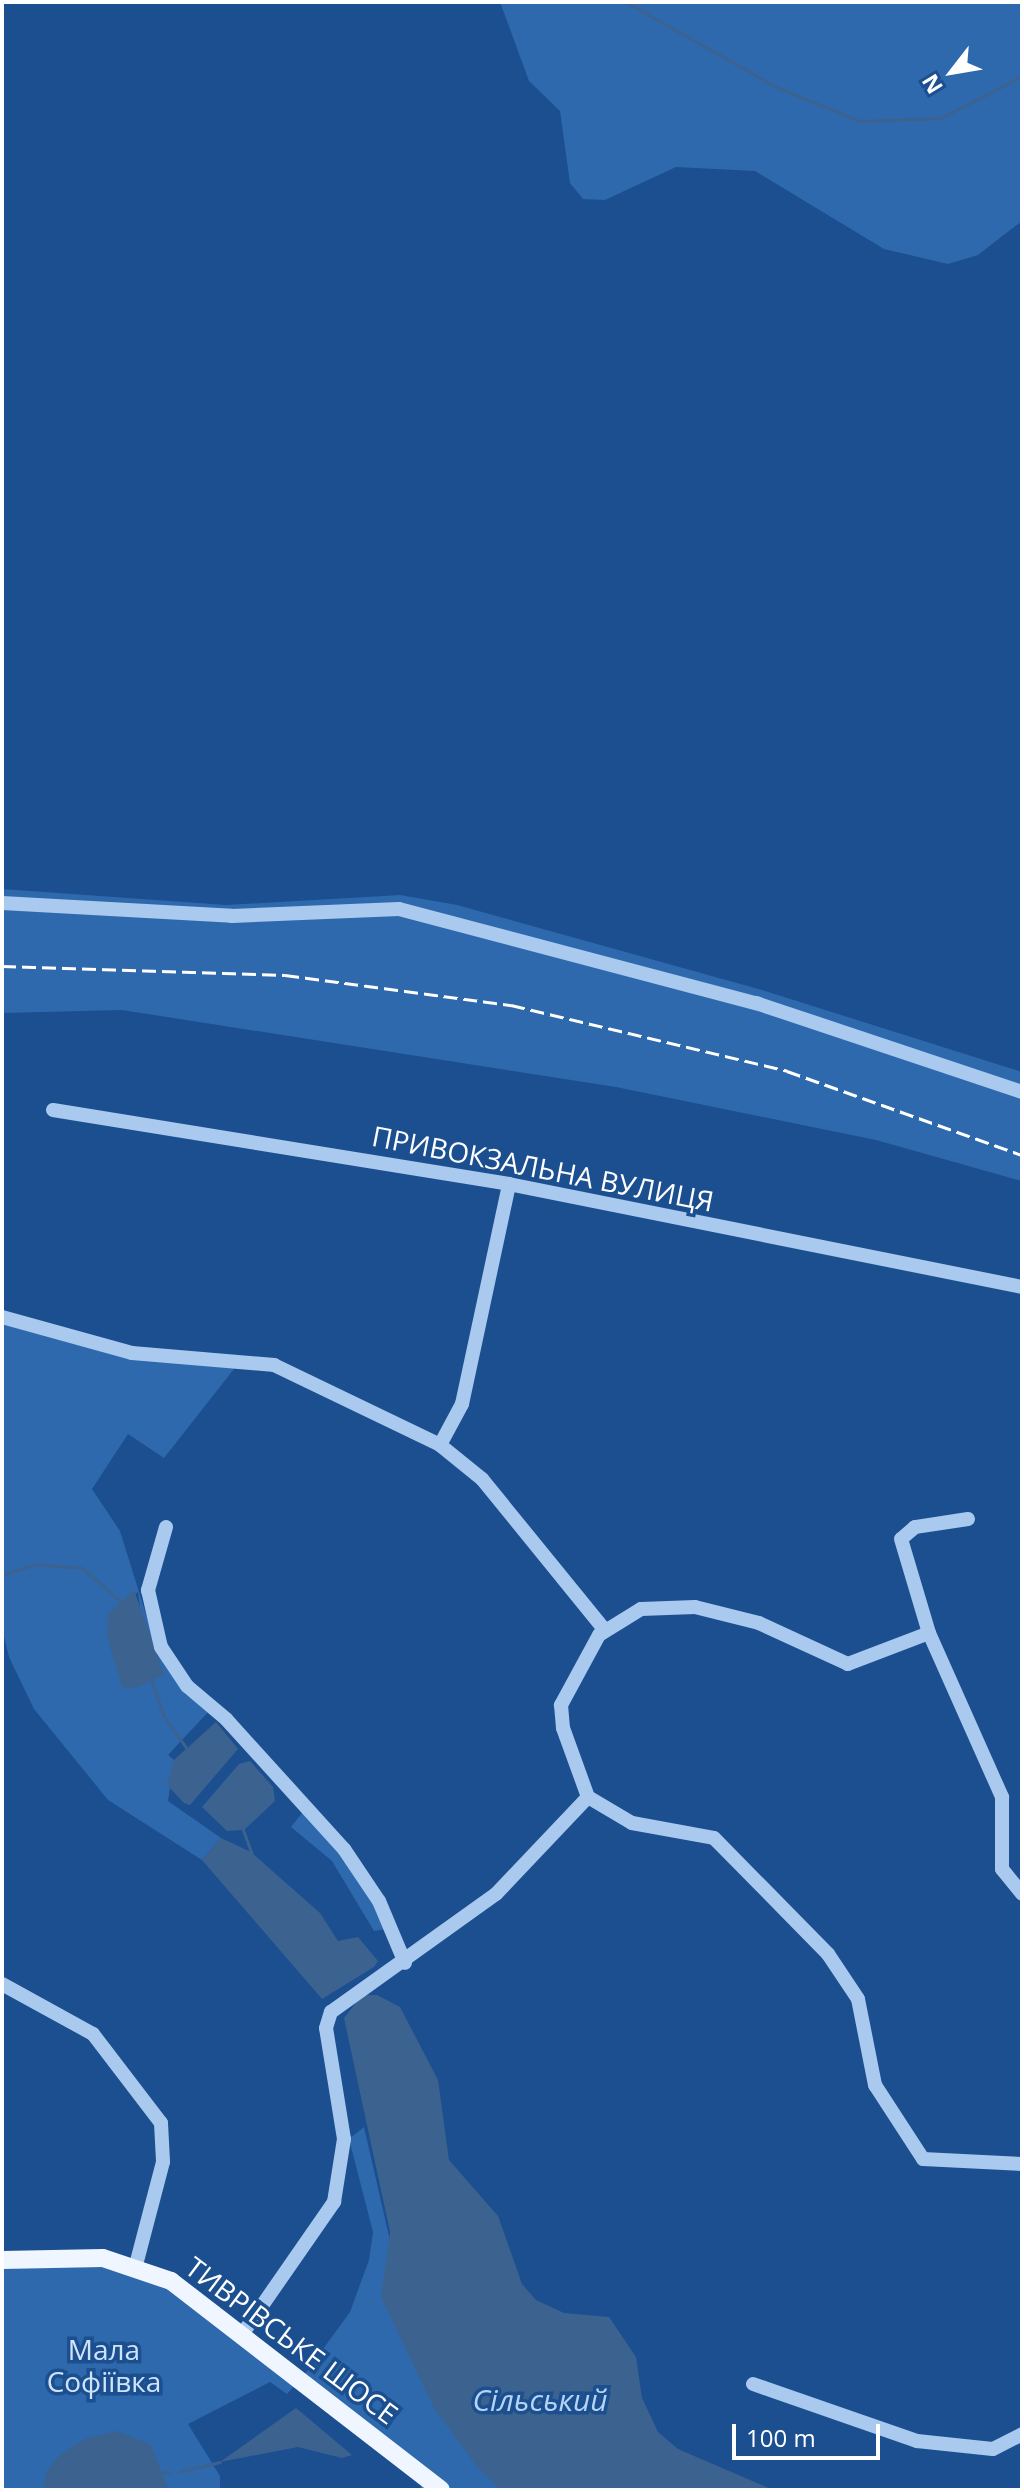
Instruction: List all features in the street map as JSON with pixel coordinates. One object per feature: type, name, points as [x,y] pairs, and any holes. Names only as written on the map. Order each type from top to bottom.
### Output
[{"type":"main road","name":"ТИВРІВСЬКЕ ШОСЕ","points":[[2,2260],[89,2258],[136,2265],[190,2292],[429,2487]]},
{"type":"street","points":[[2,903],[232,916],[399,909],[756,1003],[1022,1092]]},
{"type":"street","name":"ПРИВОКЗАЛЬНА ВУЛИЦЯ","points":[[53,1110],[509,1184],[1022,1287]]},
{"type":"street","points":[[440,1445],[462,1404],[509,1184]]},
{"type":"street","points":[[2,1317],[139,1354],[274,1365],[440,1445],[482,1479],[604,1629]]},
{"type":"street","points":[[968,1519],[915,1527],[901,1539],[929,1633],[1002,1797],[1002,1869],[1022,1894]]},
{"type":"street","points":[[166,1527],[148,1590],[167,1658],[344,1849],[379,1901],[405,1963]]},
{"type":"street","points":[[929,1633],[848,1664],[759,1623],[695,1607],[641,1609],[604,1629],[561,1705],[569,1755],[588,1797],[632,1823],[714,1838],[828,1954],[858,1999],[875,2085],[923,2159],[1022,2164]]},
{"type":"street","points":[[243,2333],[334,2202],[344,2139],[326,2028],[331,2012],[339,2000],[405,1963],[496,1894],[588,1797]]},
{"type":"street","points":[[2,1984],[93,2034],[161,2123],[163,2162],[136,2265]]},
{"type":"street","points":[[753,2384],[917,2441],[993,2449],[1022,2434]]},
{"type":"green space","points":[[500,2],[1022,2],[1022,221],[978,255],[948,264],[884,249],[755,171],[676,167],[605,200],[583,199],[570,183],[560,111],[529,81]]},
{"type":"green space","points":[[2,889],[226,905],[400,895],[457,905],[762,990],[1022,1072],[1022,1181],[876,1140],[616,1087],[122,1010],[2,1013]]},
{"type":"green space","points":[[2,1317],[108,1347],[241,1360],[164,1458],[128,1434],[92,1489],[120,1531],[149,1624],[210,1710],[168,1755],[174,1760],[168,1801],[221,1838],[202,1860],[108,1800],[34,1709],[9,1657],[2,1628]],"holes":[[[138,1592],[142,1624],[148,1641],[108,1614]]]},
{"type":"green space","points":[[306,1808],[330,1833],[392,1928],[374,1931],[332,1861],[291,1827]]},
{"type":"green space","points":[[364,2127],[391,2245],[513,2490],[418,2490],[427,2480],[302,2378],[350,2312],[369,2260],[373,2232],[349,2139]]},
{"type":"green space","name":"Мала Софіївка","points":[[2,2260],[136,2265],[302,2378],[287,2394],[270,2382],[188,2424],[220,2476],[220,2490],[2,2490]]},
{"type":"water","points":[[134,1590],[164,1675],[136,1688],[122,1687],[107,1636],[108,1614]]},
{"type":"water","points":[[216,1722],[238,1749],[190,1805],[184,1803],[167,1785],[174,1760]]},
{"type":"water","points":[[250,1761],[273,1787],[275,1801],[244,1830],[227,1831],[202,1807],[239,1764]]},
{"type":"water","points":[[221,1838],[251,1852],[320,1913],[338,1941],[358,1937],[378,1961],[374,1967],[322,1999],[202,1860]]},
{"type":"water","name":"Сільський","points":[[362,1995],[377,1995],[400,2007],[438,2080],[449,2160],[498,2216],[522,2284],[536,2300],[564,2313],[609,2317],[636,2357],[642,2398],[658,2432],[678,2449],[773,2490],[501,2490],[478,2468],[434,2408],[381,2297],[390,2232],[344,2018]]},
{"type":"water","points":[[296,2408],[352,2455],[342,2458],[298,2447],[220,2462]]},
{"type":"water","points":[[118,2431],[151,2445],[169,2490],[43,2490],[46,2472],[60,2455],[86,2438]]},
{"type":"waterway","points":[[626,2],[776,87],[860,121],[941,118],[1022,76]]},
{"type":"waterway","points":[[2,1575],[35,1564],[82,1568],[123,1603]]},
{"type":"waterway","points":[[152,1682],[164,1716],[187,1749]]},
{"type":"waterway","points":[[242,1827],[252,1854]]},
{"type":"waterway","points":[[179,2472],[220,2462]]},
{"type":"waterway","points":[[163,2472],[170,2472]]},
{"type":"railway","points":[[2,966],[285,975],[511,1005],[787,1071],[1022,1155]]}]
